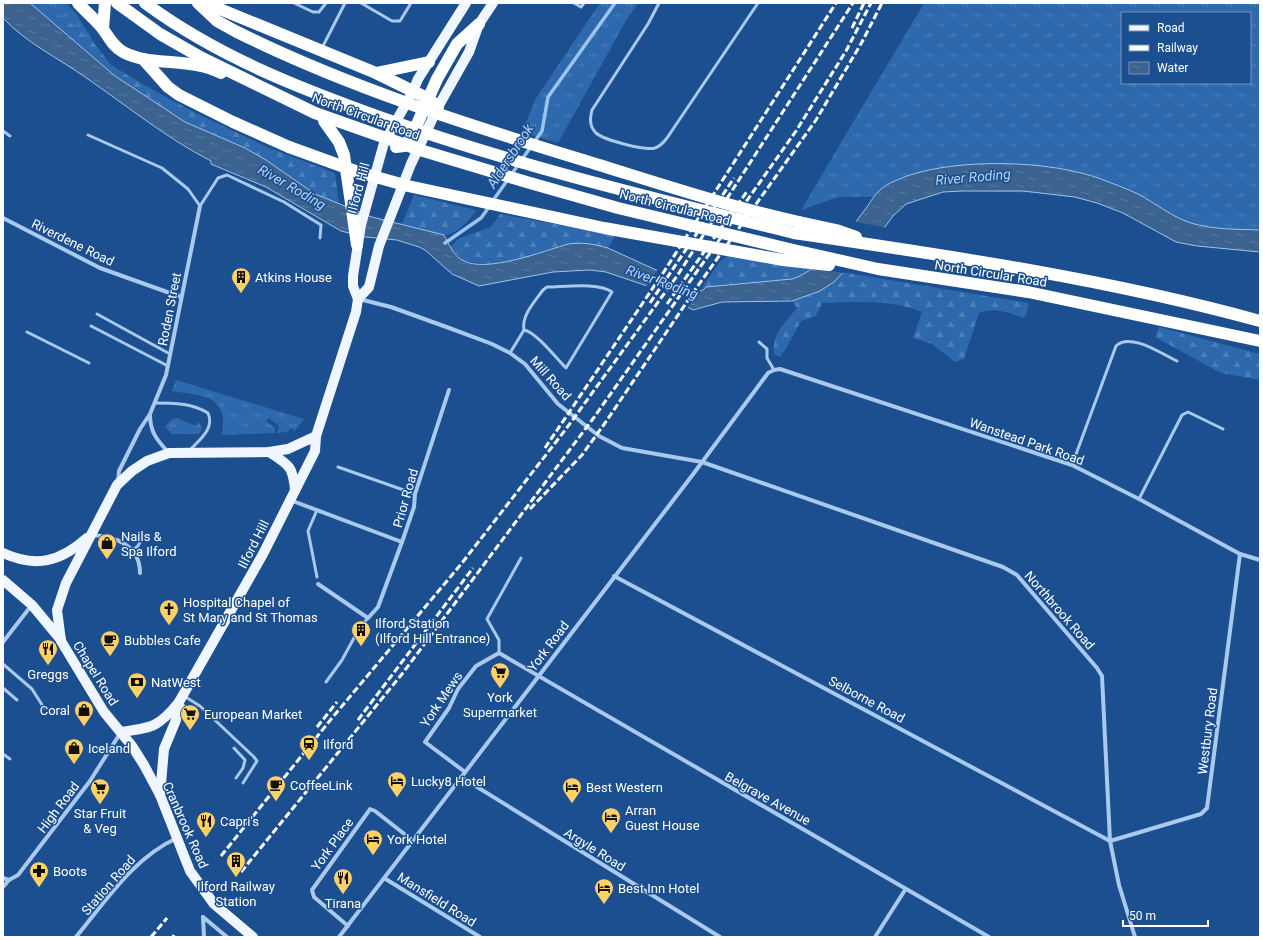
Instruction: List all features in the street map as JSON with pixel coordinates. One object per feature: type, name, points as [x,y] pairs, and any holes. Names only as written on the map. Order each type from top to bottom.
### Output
[{"type":"highway","points":[[78,3],[103,29],[112,42],[123,52],[144,59],[193,64],[212,68],[324,121],[397,147],[404,146],[411,138],[433,103],[437,79],[458,44],[479,24]]},
{"type":"highway","points":[[103,29],[105,3]]},
{"type":"highway","name":"North Circular Road","points":[[117,3],[160,34],[271,93],[314,113],[420,150],[618,208],[878,269],[1028,292],[1243,336],[1260,341]]},
{"type":"highway","name":"North Circular Road","points":[[145,3],[210,44],[256,69],[308,92],[430,135],[533,167],[794,233],[1032,271],[1142,293],[1254,319]]},
{"type":"highway","points":[[198,3],[217,21],[286,56],[476,128],[755,211],[836,230],[881,246]]},
{"type":"highway","points":[[205,3],[376,73],[413,91],[433,103]]},
{"type":"highway","points":[[144,59],[168,87],[196,104],[289,147],[358,172],[408,186],[566,221],[751,255],[805,263],[878,269]]},
{"type":"highway","points":[[376,73],[429,62]]},
{"type":"highway","points":[[324,121],[340,142],[346,162],[357,245]]},
{"type":"main road","name":"Ilford Hill","points":[[358,299],[353,286],[357,245],[384,143],[413,91],[418,78],[466,3]]},
{"type":"main road","points":[[479,24],[493,3]]},
{"type":"main road","name":"Ilford Hill","points":[[160,795],[164,749],[176,720],[181,699],[263,554],[292,495],[303,478],[315,451],[316,436],[340,364],[358,299],[369,287],[379,246],[433,103]]},
{"type":"main road","points":[[169,454],[269,452],[292,447],[316,436]]},
{"type":"main road","points":[[269,452],[286,462],[291,468],[293,474],[292,495]]},
{"type":"main road","name":"Chapel Road","points":[[121,732],[104,712],[61,641],[57,610],[66,583],[117,485],[132,471],[147,461],[169,454]]},
{"type":"main road","points":[[3,553],[17,559],[42,562],[57,558],[71,550],[90,535]]},
{"type":"main road","points":[[3,580],[32,605],[61,641]]},
{"type":"main road","points":[[121,732],[146,729],[156,725],[166,717],[181,699]]},
{"type":"main road","name":"Cranbrook Road","points":[[121,732],[140,758],[160,795],[190,871],[214,904],[253,937]]},
{"type":"street","name":"Roden Street","points":[[117,485],[119,471],[140,429],[150,414],[168,366],[200,206]]},
{"type":"street","name":"Riverdene Road","points":[[4,218],[100,268],[181,297]]},
{"type":"street","name":"Mill Road","points":[[358,299],[391,307],[439,324],[492,344],[510,353],[525,364],[558,404],[599,436],[628,449],[702,462]]},
{"type":"street","name":"York Road","points":[[339,937],[702,462],[768,373],[774,370]]},
{"type":"street","name":"Wanstead Park Road","points":[[774,370],[788,372],[1072,465],[1139,499],[1240,554],[1260,560]]},
{"type":"street","name":"Prior Road","points":[[292,495],[318,510],[402,542],[414,507],[415,494],[449,390]]},
{"type":"street","points":[[150,414],[150,426],[154,436],[169,454]]},
{"type":"street","name":"Northbrook Road","points":[[702,462],[1003,567],[1016,575],[1097,668],[1102,676],[1110,840],[1119,885],[1134,937]]},
{"type":"street","points":[[90,535],[109,536],[126,545],[137,556],[140,564],[140,573]]},
{"type":"street","points":[[318,584],[368,618],[378,606],[402,542]]},
{"type":"street","name":"Westbury Road","points":[[1110,840],[1201,814],[1207,808],[1240,554]]},
{"type":"street","name":"Selborne Road","points":[[614,576],[1110,840]]},
{"type":"street","points":[[3,642],[32,605]]},
{"type":"street","points":[[499,653],[538,676]]},
{"type":"street","name":"York Mews","points":[[465,772],[425,742],[449,708],[458,689],[476,666],[499,653]]},
{"type":"street","name":"Belgrave Avenue","points":[[538,676],[905,890],[989,937]]},
{"type":"street","name":"High Road","points":[[3,887],[9,880],[18,875],[90,781],[121,732]]},
{"type":"street","name":"Argyle Road","points":[[461,777],[720,937]]},
{"type":"street","name":"York Place","points":[[348,926],[314,897],[312,890],[368,812],[370,810],[375,811],[412,840]]},
{"type":"street","name":"Station Road","points":[[76,937],[126,877],[152,852],[177,838]]},
{"type":"street","points":[[3,878],[9,880]]},
{"type":"street","name":"Mansfield Road","points":[[384,878],[480,937]]},
{"type":"street","points":[[875,937],[905,890]]},
{"type":"street","points":[[204,937],[203,917],[227,937]]},
{"type":"lane","points":[[294,3],[313,12],[319,12],[326,3]]},
{"type":"lane","points":[[320,51],[345,3]]},
{"type":"lane","points":[[362,3],[392,21],[400,21],[411,3]]},
{"type":"lane","points":[[574,3],[581,8],[584,3]]},
{"type":"lane","points":[[659,3],[648,24],[592,110],[589,120],[595,132],[601,136],[647,148],[655,148],[662,144],[667,138],[758,3]]},
{"type":"lane","points":[[3,131],[10,136]]},
{"type":"lane","points":[[88,135],[162,168],[188,189],[200,206],[218,178],[227,175],[284,202],[321,225],[320,238]]},
{"type":"lane","points":[[3,224],[4,218]]},
{"type":"lane","points":[[510,353],[524,330],[522,323],[525,317],[543,290],[547,287],[594,287],[612,292],[566,368],[532,333],[524,330]]},
{"type":"lane","points":[[97,314],[170,354]]},
{"type":"lane","points":[[91,326],[168,366]]},
{"type":"lane","points":[[27,332],[89,363]]},
{"type":"lane","points":[[1072,465],[1116,346],[1120,342],[1125,340],[1138,342],[1177,361]]},
{"type":"lane","points":[[759,342],[767,349],[767,358],[774,370]]},
{"type":"lane","points":[[155,403],[175,403],[193,406],[208,413],[211,423],[208,429],[187,453]]},
{"type":"lane","points":[[1139,499],[1182,415],[1188,412],[1224,429]]},
{"type":"lane","points":[[338,467],[415,494]]},
{"type":"lane","points":[[317,577],[308,531],[318,510]]},
{"type":"lane","points":[[132,551],[138,546],[142,538]]},
{"type":"lane","points":[[499,653],[499,640],[487,619],[521,558]]},
{"type":"lane","points":[[326,682],[342,660],[360,627],[368,618]]},
{"type":"lane","points":[[3,664],[32,689],[44,708]]},
{"type":"lane","points":[[3,688],[17,700]]},
{"type":"lane","points":[[181,699],[197,715]]},
{"type":"lane","points":[[181,699],[200,706],[257,761],[256,765],[243,782]]},
{"type":"lane","points":[[234,748],[245,760],[243,768],[236,778]]},
{"type":"lane","points":[[3,754],[10,759]]},
{"type":"green space","points":[[30,3],[41,3],[74,26],[95,44],[111,65],[146,86],[190,110],[267,147],[335,173],[339,204],[315,194],[266,160],[245,148],[185,122],[115,76]]},
{"type":"green space","points":[[41,3],[66,3],[77,15],[95,44]]},
{"type":"green space","points":[[600,3],[638,3],[627,19],[558,143],[522,132],[536,98]]},
{"type":"green space","points":[[924,3],[1260,3],[1260,252],[1197,246],[1176,242],[1123,213],[1097,203],[1055,193],[962,191],[943,192],[927,197],[838,197],[801,210]]},
{"type":"green space","points":[[414,195],[476,210],[467,222],[454,232],[445,235],[437,234],[402,224]]},
{"type":"green space","points":[[500,214],[616,235],[608,248],[593,244],[537,254],[510,261],[487,264],[463,261],[450,247],[460,238],[491,227]]},
{"type":"green space","points":[[731,254],[814,268],[803,276],[792,279],[720,285],[701,289],[720,261]]},
{"type":"green space","points":[[841,272],[1029,303],[1026,315],[1023,318],[996,310],[979,313],[964,359],[955,362],[932,344],[913,338],[922,312],[898,305],[873,302],[822,303],[816,316],[801,321],[780,357],[774,354],[777,334],[783,324],[797,308],[792,301],[825,287]]},
{"type":"green space","points":[[1159,327],[1260,354],[1260,380],[1221,373],[1155,337]]},
{"type":"green space","points":[[176,380],[304,419],[295,431],[292,428],[286,432],[277,433],[279,426],[269,418],[266,421],[275,428],[275,433],[221,435],[223,420],[221,410],[218,405],[206,397],[172,391]]},
{"type":"green space","points":[[177,418],[196,426],[198,422],[202,426],[201,431],[199,434],[172,434],[165,427],[172,419]]},
{"type":"water","name":"River Roding","points":[[3,3],[30,3],[115,76],[185,122],[245,148],[266,160],[315,194],[372,217],[444,235],[456,255],[462,260],[472,264],[499,263],[515,260],[568,244],[583,243],[608,248],[702,291],[706,287],[792,279],[815,267],[825,258],[843,238],[876,194],[889,184],[907,176],[928,170],[978,164],[1031,165],[1056,168],[1101,179],[1138,194],[1170,214],[1191,223],[1226,229],[1260,230],[1260,252],[1197,246],[1176,242],[1123,213],[1097,203],[1075,197],[1023,191],[962,191],[943,192],[906,204],[893,216],[882,231],[834,282],[820,291],[792,301],[722,302],[693,310],[656,289],[606,272],[590,270],[553,272],[479,286],[452,274],[425,250],[419,247],[397,240],[366,237],[341,231],[266,187],[211,164],[211,161],[162,132],[85,77],[21,35],[3,18]]},
{"type":"pier","points":[[853,221],[886,228],[844,273],[811,268],[845,233]]},
{"type":"pier","points":[[658,269],[701,289],[686,310],[655,291],[645,288]]},
{"type":"waterway","name":"Aldersbrook","points":[[492,202],[542,131],[548,97],[615,3]]},
{"type":"waterway","name":"Aldersbrook","points":[[445,243],[481,218],[489,207]]},
{"type":"railway","points":[[545,448],[665,270],[836,3]]},
{"type":"railway","points":[[221,856],[332,718],[462,563],[566,429],[677,276],[853,3]]},
{"type":"railway","points":[[852,28],[864,3]]},
{"type":"railway","points":[[241,872],[402,674],[595,416],[796,131],[846,51],[871,3]]},
{"type":"railway","points":[[530,509],[582,455],[697,287],[816,120],[862,42],[882,3]]},
{"type":"railway","points":[[650,303],[734,178]]},
{"type":"railway","points":[[667,304],[748,190]]},
{"type":"railway","points":[[358,720],[473,568]]},
{"type":"railway","points":[[317,727],[337,702]]},
{"type":"railway","points":[[151,937],[167,918]]},
{"type":"place","name":"Atkins House","points":[[241,294]]},
{"type":"place","name":"Nails & Spa Ilford","points":[[107,560]]},
{"type":"place","name":"Hospital Chapel of St Mary and St Thomas","points":[[169,626]]},
{"type":"place","name":"Ilford Station (Ilford Hill Entrance)","points":[[361,647]]},
{"type":"place","name":"Bubbles Cafe","points":[[110,657]]},
{"type":"place","name":"Greggs","points":[[48,666]]},
{"type":"place","name":"York Supermarket","points":[[500,689]]},
{"type":"place","name":"NatWest","points":[[137,699]]},
{"type":"place","name":"Coral","points":[[84,727]]},
{"type":"place","name":"European Market","points":[[190,731]]},
{"type":"place","name":"Ilford","points":[[309,761]]},
{"type":"place","name":"Iceland","points":[[74,765]]},
{"type":"place","name":"Lucky8 Hotel","points":[[397,798]]},
{"type":"place","name":"CoffeeLink","points":[[276,802]]},
{"type":"place","name":"Best Western","points":[[572,804]]},
{"type":"place","name":"Star Fruit & Veg","points":[[100,805]]},
{"type":"place","name":"Arran Guest House","points":[[611,834]]},
{"type":"place","name":"Capri's","points":[[206,838]]},
{"type":"place","name":"York Hotel","points":[[373,856]]},
{"type":"place","name":"Ilford Railway Station","points":[[236,878]]},
{"type":"place","name":"Boots","points":[[39,888]]},
{"type":"place","name":"Tirana","points":[[343,895]]},
{"type":"place","name":"Best Inn Hotel","points":[[604,905]]}]
